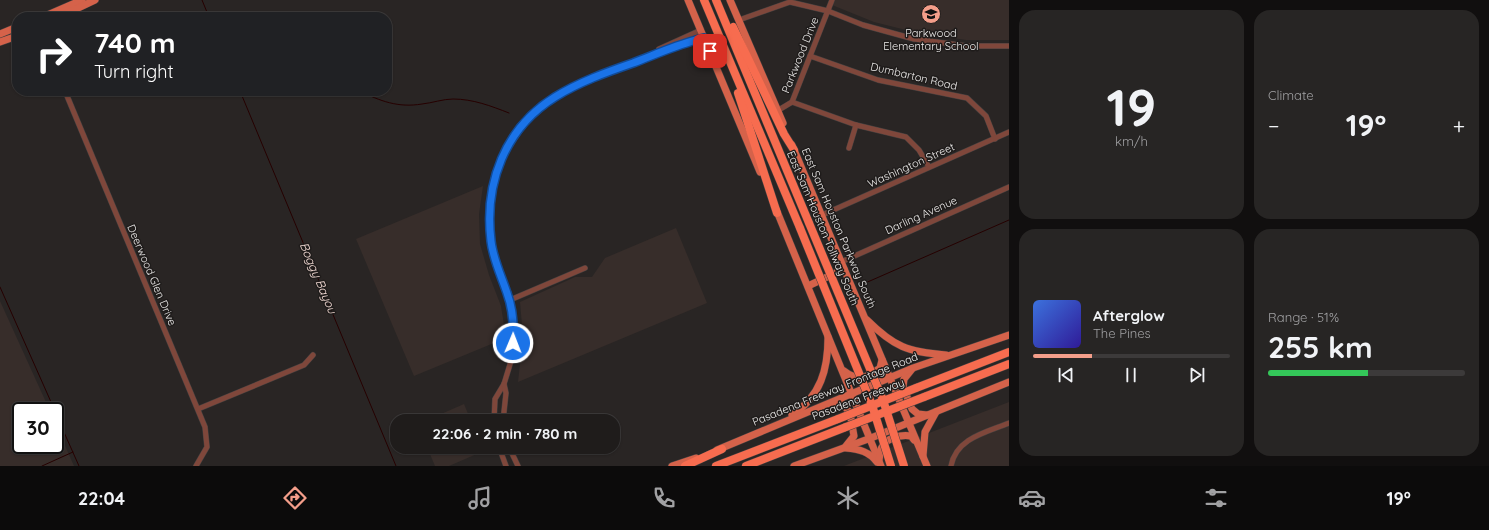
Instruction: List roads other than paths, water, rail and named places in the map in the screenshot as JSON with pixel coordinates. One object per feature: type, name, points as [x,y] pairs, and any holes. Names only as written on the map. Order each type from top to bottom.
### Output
[{"type":"highway","name":"East Sam Houston Tollway South","points":[[704,0],[800,228],[872,405],[891,466]]},
{"type":"highway","name":"East Sam Houston Tollway South","points":[[716,0],[883,400],[904,466]]},
{"type":"highway","points":[[723,17],[733,27],[784,134],[794,150]]},
{"type":"highway","points":[[723,46],[777,213]]},
{"type":"highway","name":"Pasadena Freeway","points":[[716,466],[1009,352]]},
{"type":"highway","name":"Pasadena Freeway","points":[[748,466],[1009,364]]},
{"type":"highway","points":[[685,466],[722,449]]},
{"type":"main road","points":[[54,12],[82,0]]},
{"type":"main road","points":[[70,12],[95,0]]},
{"type":"main road","points":[[688,0],[828,333],[871,438],[880,464]]},
{"type":"main road","name":"East Sam Houston Parkway South","points":[[730,0],[927,466]]},
{"type":"main road","points":[[0,34],[12,29]]},
{"type":"main road","points":[[0,42],[12,38]]},
{"type":"main road","points":[[808,286],[844,269]]},
{"type":"main road","points":[[864,317],[882,334],[901,346],[915,352],[948,355]]},
{"type":"main road","points":[[778,424],[799,410],[815,392],[826,369],[828,356],[828,333]]},
{"type":"main road","name":"Pasadena Freeway Frontage Road","points":[[672,466],[722,449],[827,403],[913,368],[1009,335]]},
{"type":"main road","points":[[843,371],[852,378],[858,379],[872,374],[880,368],[882,360]]},
{"type":"main road","points":[[913,368],[904,379],[902,386],[912,409],[918,414],[928,415]]},
{"type":"main road","points":[[794,466],[871,438],[1009,382]]},
{"type":"main road","points":[[827,403],[842,404],[850,413],[854,436],[844,448]]},
{"type":"main road","points":[[923,458],[925,432],[936,412]]},
{"type":"main road","points":[[880,464],[882,447],[888,441],[905,435],[911,436],[917,443]]},
{"type":"main road","points":[[844,448],[858,449],[866,452],[880,464]]},
{"type":"street","name":"Parkwood Drive","points":[[778,111],[792,102],[832,0]]},
{"type":"street","points":[[739,20],[790,2],[828,11],[863,25],[914,39],[967,46],[1009,46]]},
{"type":"street","points":[[624,66],[701,30]]},
{"type":"street","points":[[494,414],[495,399],[504,384],[511,361],[513,343],[513,322],[510,300],[494,258],[488,219],[493,183],[505,152],[526,122],[548,102],[571,88],[681,44],[704,38]]},
{"type":"street","name":"Dumbarton Road","points":[[810,56],[878,80],[967,98],[986,116],[995,139]]},
{"type":"street","name":"Deerwood Glen Drive","points":[[67,96],[205,427],[207,447],[196,466]]},
{"type":"street","points":[[792,102],[856,126],[906,137],[919,150],[929,167]]},
{"type":"street","points":[[849,148],[856,126]]},
{"type":"street","name":"Washington Street","points":[[822,215],[1009,132]]},
{"type":"street","name":"Darling Avenue","points":[[841,262],[1009,188]]},
{"type":"street","points":[[510,300],[585,268]]},
{"type":"street","points":[[198,408],[304,365],[313,355]]},
{"type":"street","points":[[504,384],[506,393],[504,414]]},
{"type":"street","points":[[951,466],[958,449],[964,443],[1009,423]]},
{"type":"street","points":[[502,454],[506,466]]},
{"type":"street","points":[[512,454],[518,466]]},
{"type":"waterway","name":"Boggy Bayou","points":[[202,0],[207,12]]},
{"type":"waterway","name":"Boggy Bayou","points":[[242,96],[396,466]]},
{"type":"waterway","points":[[371,96],[382,101],[405,105],[460,99],[482,103],[509,113]]},
{"type":"waterway","points":[[863,284],[1009,220]]},
{"type":"waterway","points":[[0,287],[51,402]]},
{"type":"waterway","points":[[64,432],[79,466]]},
{"type":"waterway","points":[[42,466],[73,452]]},
{"type":"place","name":"Parkwood Elementary School","points":[[931,14]]}]
